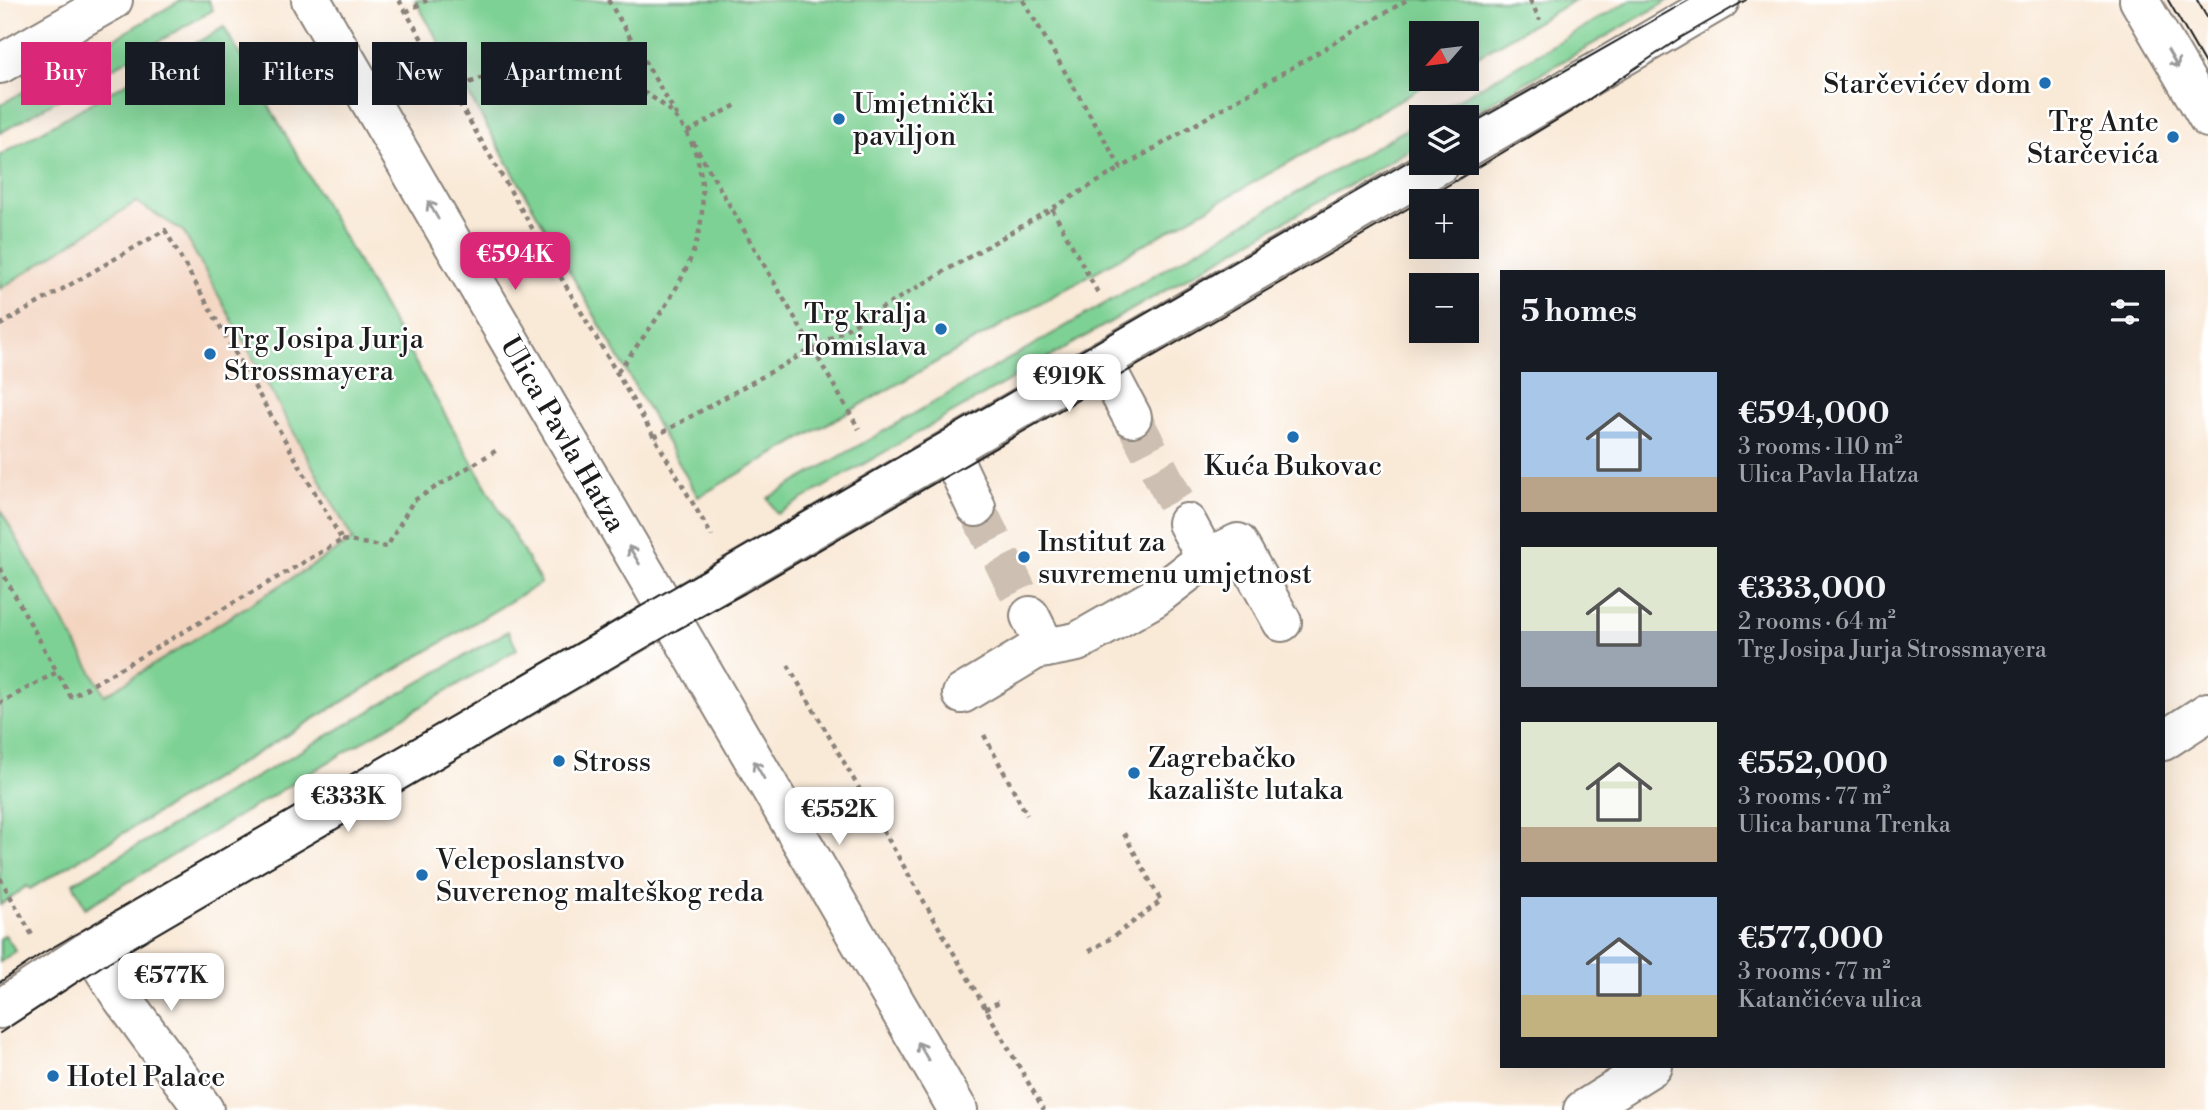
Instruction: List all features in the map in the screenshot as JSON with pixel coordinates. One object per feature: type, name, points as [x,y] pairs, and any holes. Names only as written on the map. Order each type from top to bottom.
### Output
[{"type":"street","points":[[0,64],[113,0]]},
{"type":"street","name":"Ulica Pavla Hatza","points":[[311,0],[958,1110]]},
{"type":"street","points":[[1479,140],[1720,0]]},
{"type":"street","points":[[2139,0],[2208,118]]},
{"type":"street","points":[[0,1009],[91,949],[1420,175]]},
{"type":"street","points":[[1102,359],[1132,417]]},
{"type":"street","points":[[948,450],[976,507]]},
{"type":"street","points":[[1187,523],[1206,558]]},
{"type":"street","points":[[962,694],[1035,650],[1038,632],[1077,642],[1154,598],[1206,558],[1238,543],[1282,622]]},
{"type":"street","points":[[2165,740],[2208,712]]},
{"type":"street","points":[[91,949],[120,995],[204,1110]]},
{"type":"street","points":[[1583,1110],[1650,1068]]},
{"type":"path","points":[[399,0],[423,42]]},
{"type":"path","points":[[406,12],[427,0]]},
{"type":"path","points":[[608,0],[859,429]]},
{"type":"path","points":[[1023,0],[1121,168]]},
{"type":"path","points":[[654,437],[812,349],[1407,0]]},
{"type":"path","points":[[1530,0],[1540,20]]},
{"type":"path","points":[[467,84],[496,73],[578,68],[609,76],[639,90],[664,106],[687,132],[703,182],[704,207],[698,238],[671,296],[617,373]]},
{"type":"path","points":[[687,132],[738,104]]},
{"type":"path","points":[[460,105],[716,543]]},
{"type":"path","points":[[1052,209],[1098,293]]},
{"type":"path","points":[[0,325],[165,230],[342,540]]},
{"type":"path","points":[[0,568],[71,697],[342,540],[387,547],[412,501],[497,450]]},
{"type":"path","points":[[788,665],[1044,1110]]},
{"type":"path","points":[[0,703],[57,672]]},
{"type":"path","points":[[962,694],[1027,815]]},
{"type":"path","points":[[1089,951],[1113,937],[1160,901],[1122,830]]},
{"type":"path","points":[[0,878],[20,909],[38,945]]},
{"type":"path","points":[[985,1009],[1001,1001]]},
{"type":"shaded area","points":[[136,202],[183,231],[353,540],[105,695],[0,509],[0,289]]},
{"type":"green space","points":[[181,0],[208,0],[213,10],[158,42],[125,42],[125,61],[111,69],[111,42],[109,42]]},
{"type":"green space","name":"Trg kralja Tomislava","points":[[415,0],[1575,0],[1479,55],[1479,21],[1409,21],[1409,91],[1415,91],[698,497],[467,91],[467,42],[439,42]]},
{"type":"green space","points":[[1631,0],[1669,0],[1479,110],[1479,105],[1449,105],[1473,91],[1479,91],[1479,88]]},
{"type":"green space","points":[[224,27],[239,53],[239,105],[268,105],[541,583],[30,889],[27,886],[0,905],[0,509],[105,695],[353,540],[183,231],[136,202],[0,289],[0,155],[88,105],[111,105],[111,92],[125,84],[125,105],[225,105],[225,42],[198,42]]},
{"type":"green space","points":[[21,93],[21,105],[48,105],[0,133],[0,105]]},
{"type":"green space","points":[[1409,128],[1409,150],[777,514],[768,498]]},
{"type":"green space","points":[[508,631],[517,649],[85,908],[73,883]]},
{"type":"green space","points":[[5,935],[16,951],[0,962],[0,939]]},
{"type":"tunnel","points":[[1132,417],[1187,523]]},
{"type":"tunnel","points":[[976,507],[1030,616]]},
{"type":"tram line","points":[[1479,120],[1689,0]]},
{"type":"tram line","points":[[0,1033],[102,966],[677,630],[1457,180],[1570,112],[1680,38],[1746,0]]},
{"type":"tram line","points":[[2168,0],[2208,69]]},
{"type":"tram line","points":[[2197,0],[2208,19]]},
{"type":"tram line","points":[[0,982],[43,953],[1409,161]]},
{"type":"place","name":"Starčevićev dom","points":[[2045,83]]},
{"type":"place","name":"Umjetnički paviljon","points":[[839,119]]},
{"type":"place","name":"Trg Ante Starčevića","points":[[2173,137]]},
{"type":"place","name":"Trg kralja Tomislava","points":[[941,329]]},
{"type":"place","name":"Trg Josipa Jurja Strossmayera","points":[[210,354]]},
{"type":"place","name":"Kuća Bukovac","points":[[1293,437]]},
{"type":"place","name":"Institut za suvremenu umjetnost","points":[[1024,557]]},
{"type":"place","name":"Stross","points":[[559,761]]},
{"type":"place","name":"Zagrebačko kazalište lutaka","points":[[1134,773]]},
{"type":"place","name":"Veleposlanstvo Suverenog malteškog reda","points":[[422,875]]},
{"type":"place","name":"Hotel Palace","points":[[53,1076]]}]
